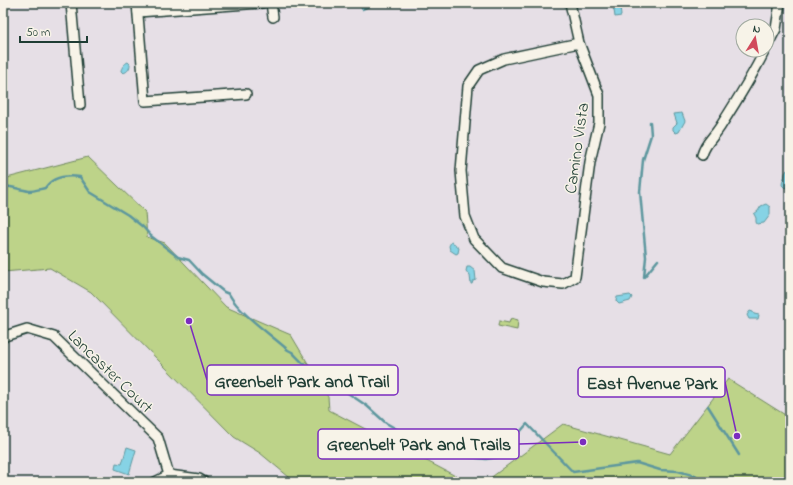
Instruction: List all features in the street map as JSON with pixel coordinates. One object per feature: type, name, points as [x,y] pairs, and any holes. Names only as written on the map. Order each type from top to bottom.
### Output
[{"type":"street","points":[[70,3],[80,105]]},
{"type":"street","points":[[246,94],[145,101],[138,7],[262,3]]},
{"type":"street","points":[[271,3],[273,17]]},
{"type":"street","name":"Camino Vista","points":[[570,3],[579,43],[599,95],[599,123],[590,162],[575,277],[563,284],[543,282],[502,268],[474,239],[465,216],[461,171],[468,86],[480,70],[504,59],[579,43]]},
{"type":"street","points":[[775,31],[780,3]]},
{"type":"street","points":[[702,155],[704,147],[718,130],[741,94],[761,58]]},
{"type":"street","name":"Lancaster Court","points":[[3,338],[27,329],[54,337],[158,438],[169,475]]},
{"type":"street","points":[[155,482],[169,475],[199,479],[204,482]]},
{"type":"green space","points":[[88,157],[145,212],[147,237],[165,243],[226,307],[291,335],[328,397],[329,410],[467,482],[295,482],[260,453],[234,437],[91,292],[50,268],[3,272],[3,179]]},
{"type":"green space","points":[[511,318],[518,320],[517,330],[498,326],[499,321],[509,323]]},
{"type":"green space","points":[[728,379],[790,418],[790,482],[485,482],[563,424],[670,454]]},
{"type":"water","points":[[359,3],[377,3],[362,10]]},
{"type":"water","points":[[614,5],[620,5],[621,16],[615,17],[614,10],[612,8]]},
{"type":"water","points":[[128,62],[130,64],[129,68],[123,73],[121,71],[122,68],[124,64]]},
{"type":"water","points":[[682,113],[685,121],[679,132],[676,133],[673,130],[673,127],[677,123],[674,114]]},
{"type":"water","points":[[787,170],[790,171],[790,186],[785,188],[782,183]]},
{"type":"water","points":[[766,204],[770,207],[770,215],[764,223],[757,224],[754,214],[761,206]]},
{"type":"water","points":[[451,242],[459,248],[458,253],[456,254],[450,250],[449,246]]},
{"type":"water","points":[[467,267],[470,267],[475,271],[476,280],[473,281],[472,284],[470,276],[466,271]]},
{"type":"water","points":[[630,295],[632,297],[630,301],[619,304],[616,301],[617,297]]},
{"type":"water","points":[[750,311],[759,315],[758,319],[749,319],[747,315]]},
{"type":"water","points":[[127,447],[136,450],[129,474],[115,469],[116,463],[122,464]]},
{"type":"waterway","points":[[650,122],[651,135],[643,160],[640,192],[646,257],[644,277],[658,260]]},
{"type":"waterway","points":[[3,186],[31,191],[45,188],[52,181],[61,177],[80,177],[90,192],[128,215],[143,227],[151,236],[178,257],[189,260],[202,274],[224,292],[229,294],[240,309],[256,324],[292,352],[316,375],[333,383],[367,406],[386,423],[422,446],[452,455],[486,459],[498,457],[527,424],[573,472],[637,463],[660,470],[678,471],[689,474],[695,476],[703,482]]},
{"type":"waterway","points":[[708,406],[739,455]]},
{"type":"place","name":"Greenbelt Park and Trail","points":[[189,321]]},
{"type":"place","name":"East Avenue Park","points":[[737,436]]},
{"type":"place","name":"Greenbelt Park and Trails","points":[[583,442]]}]
